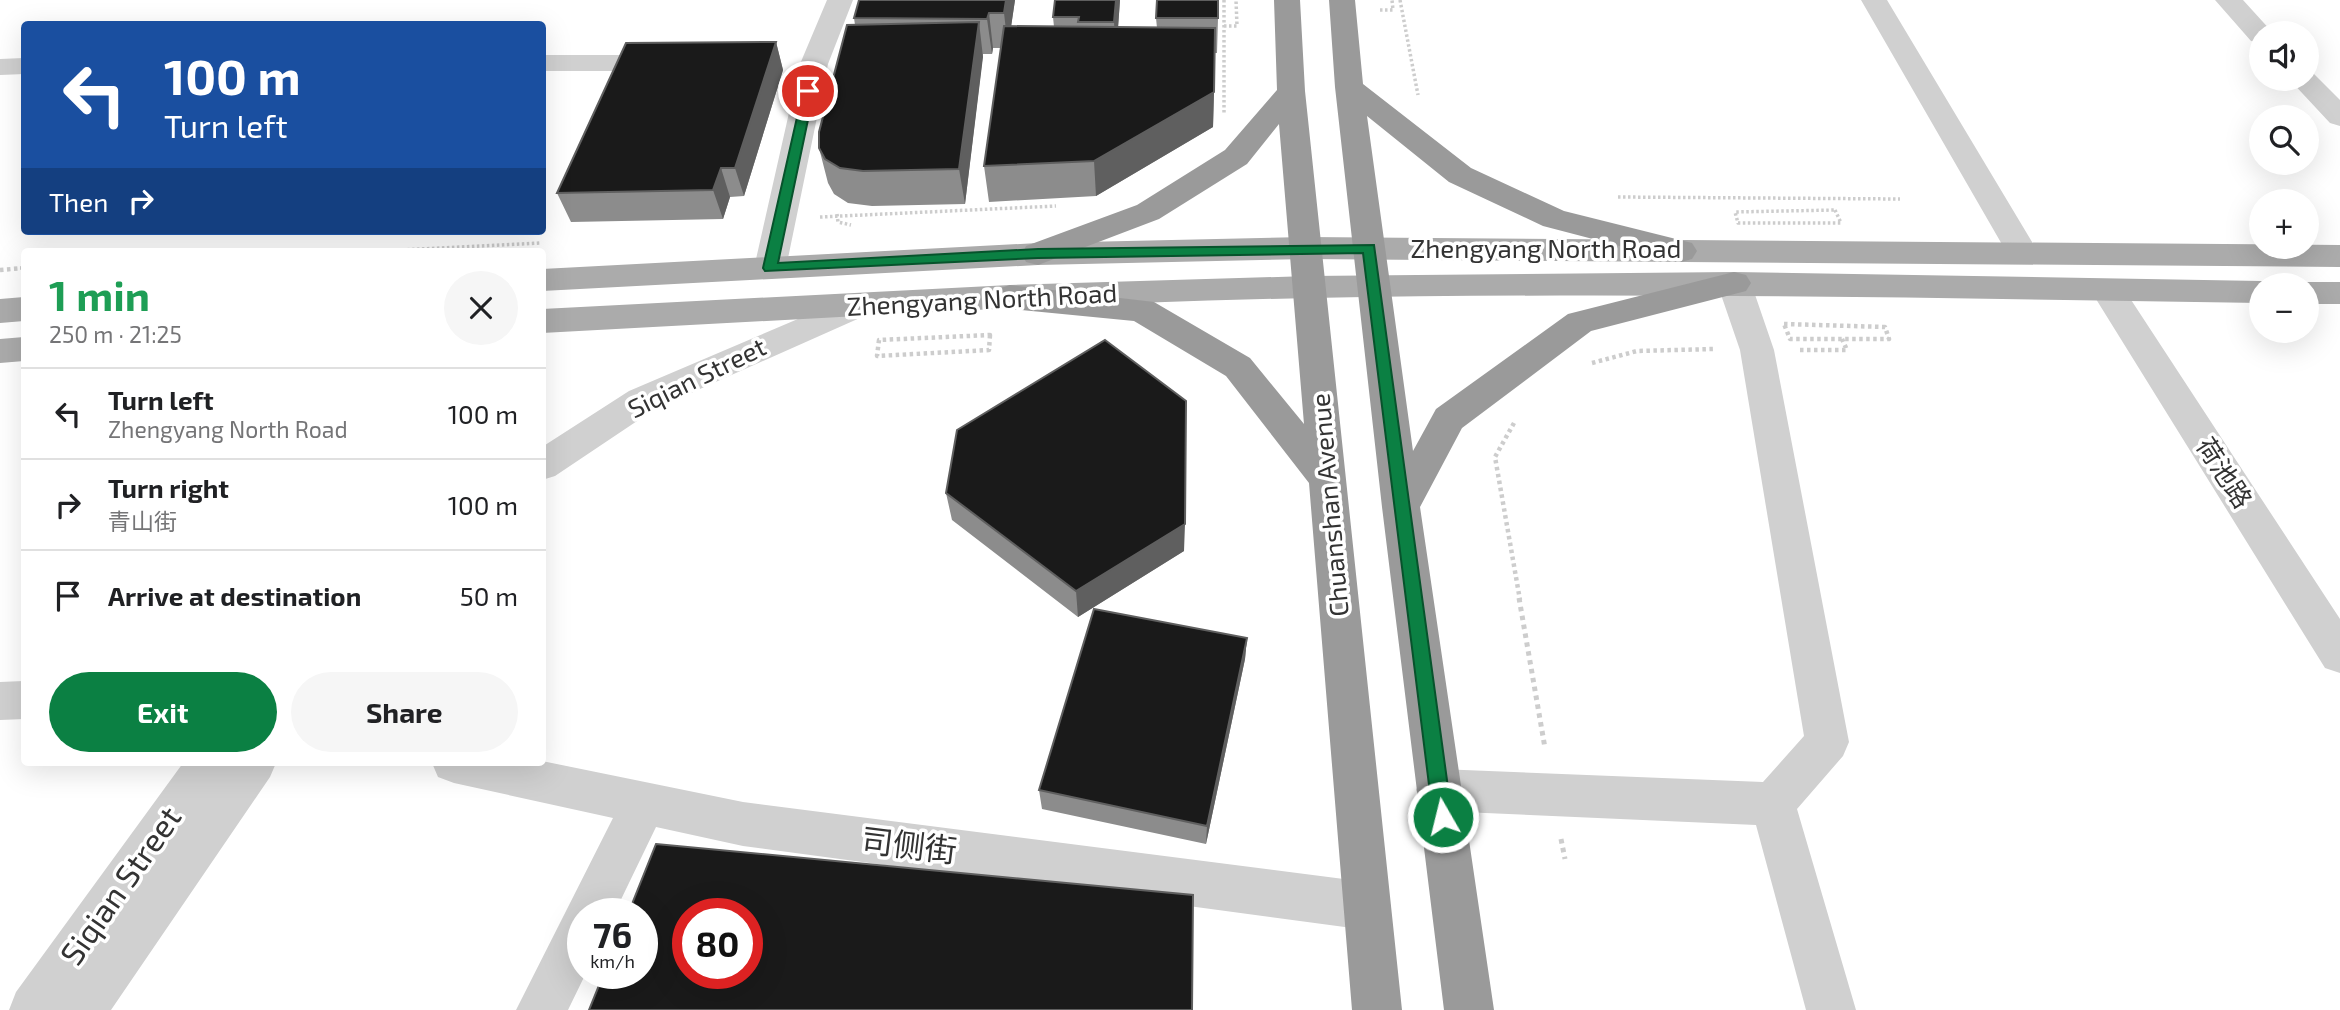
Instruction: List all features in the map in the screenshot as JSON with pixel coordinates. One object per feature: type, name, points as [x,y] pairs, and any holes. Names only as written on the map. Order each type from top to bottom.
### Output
[{"type":"highway","name":"Chuanshan Avenue","points":[[1287,0],[1291,91],[1377,1010]]},
{"type":"highway","points":[[1342,0],[1349,87],[1401,506],[1469,1010]]},
{"type":"highway","points":[[1349,87],[1460,175],[1554,219],[1681,251]]},
{"type":"highway","points":[[1038,254],[1147,212],[1236,157],[1291,91]]},
{"type":"highway","points":[[1401,506],[1450,419],[1580,322],[1734,283]]},
{"type":"highway","points":[[1010,297],[1142,310],[1238,367],[1327,479]]},
{"type":"main road","name":"Zhengyang North Road","points":[[546,280],[1038,254],[1306,248],[2340,256]]},
{"type":"main road","name":"Zhengyang North Road","points":[[559,320],[1010,297],[1309,288],[1734,283],[2249,292]]},
{"type":"main road","points":[[2319,293],[2340,293]]},
{"type":"main road","points":[[0,311],[21,309]]},
{"type":"main road","points":[[0,351],[21,349]]},
{"type":"street","points":[[770,268],[779,226],[801,64],[840,0]]},
{"type":"street","points":[[1874,0],[2022,252]]},
{"type":"street","points":[[2228,0],[2249,22]]},
{"type":"street","points":[[546,62],[692,64]]},
{"type":"street","points":[[0,67],[21,66]]},
{"type":"street","points":[[2315,91],[2340,117]]},
{"type":"street","points":[[1734,283],[1757,350],[1827,742],[1773,804]]},
{"type":"street","name":"荷池路","points":[[2108,291],[2340,655]]},
{"type":"street","name":"Siqian Street","points":[[546,463],[642,400],[859,305]]},
{"type":"street","points":[[0,701],[21,700]]},
{"type":"street","name":"Siqian Street","points":[[34,1010],[207,766]]},
{"type":"street","name":"Siqian Street","points":[[81,1010],[252,766]]},
{"type":"street","name":"司侧街","points":[[469,766],[743,824],[805,852],[1367,906]]},
{"type":"street","points":[[1439,790],[1773,804]]},
{"type":"street","points":[[597,898],[645,802]]},
{"type":"street","points":[[1773,804],[1830,1010]]},
{"type":"street","points":[[541,1010],[567,958]]},
{"type":"path","points":[[1224,0],[1224,127]]},
{"type":"path","points":[[1224,26],[1237,26],[1236,0]]},
{"type":"path","points":[[1377,0],[1378,10],[1393,10],[1392,0]]},
{"type":"path","points":[[1400,0],[1414,85],[1422,107]]},
{"type":"path","points":[[1608,197],[1900,198]]},
{"type":"path","points":[[1785,198],[1789,211]]},
{"type":"path","points":[[779,226],[837,214],[1058,206]]},
{"type":"path","points":[[1769,212],[1802,211]]},
{"type":"path","points":[[837,214],[838,222],[846,226]]},
{"type":"path","points":[[446,248],[552,243]]},
{"type":"path","points":[[0,270],[21,268]]},
{"type":"path","points":[[1784,324],[1885,327],[1889,339],[1842,339],[1790,339],[1784,324]]},
{"type":"path","points":[[912,338],[879,340],[877,356],[989,351],[989,335],[956,337]]},
{"type":"path","points":[[1584,367],[1619,352],[1652,348],[1847,350],[1842,339]]},
{"type":"path","points":[[1520,416],[1496,457],[1565,859]]},
{"type":"building","points":[[859,0],[1006,0],[1004,13],[989,13],[987,19],[854,18]]},
{"type":"building","points":[[1055,0],[1116,0],[1114,22],[1078,22],[1079,17],[1053,17]]},
{"type":"building","points":[[1157,0],[1218,0],[1218,18],[1156,18]]},
{"type":"building","points":[[979,22],[959,169],[863,171],[840,168],[825,159],[819,148],[819,132],[847,25]]},
{"type":"building","points":[[1004,26],[1215,28],[1214,92],[1094,161],[984,166]]},
{"type":"building","points":[[776,42],[735,168],[721,168],[713,190],[557,193],[626,43]]},
{"type":"building","points":[[1105,340],[1186,401],[1185,524],[1076,591],[946,493],[957,430]]},
{"type":"building","points":[[1094,609],[1247,638],[1207,826],[1039,790]]},
{"type":"building","points":[[656,844],[1193,895],[1192,1010],[589,1010],[598,989],[658,989],[658,898],[634,898]]},
{"type":"route","points":[[808,91],[770,268],[1038,254],[1370,248],[1443,817]]}]
